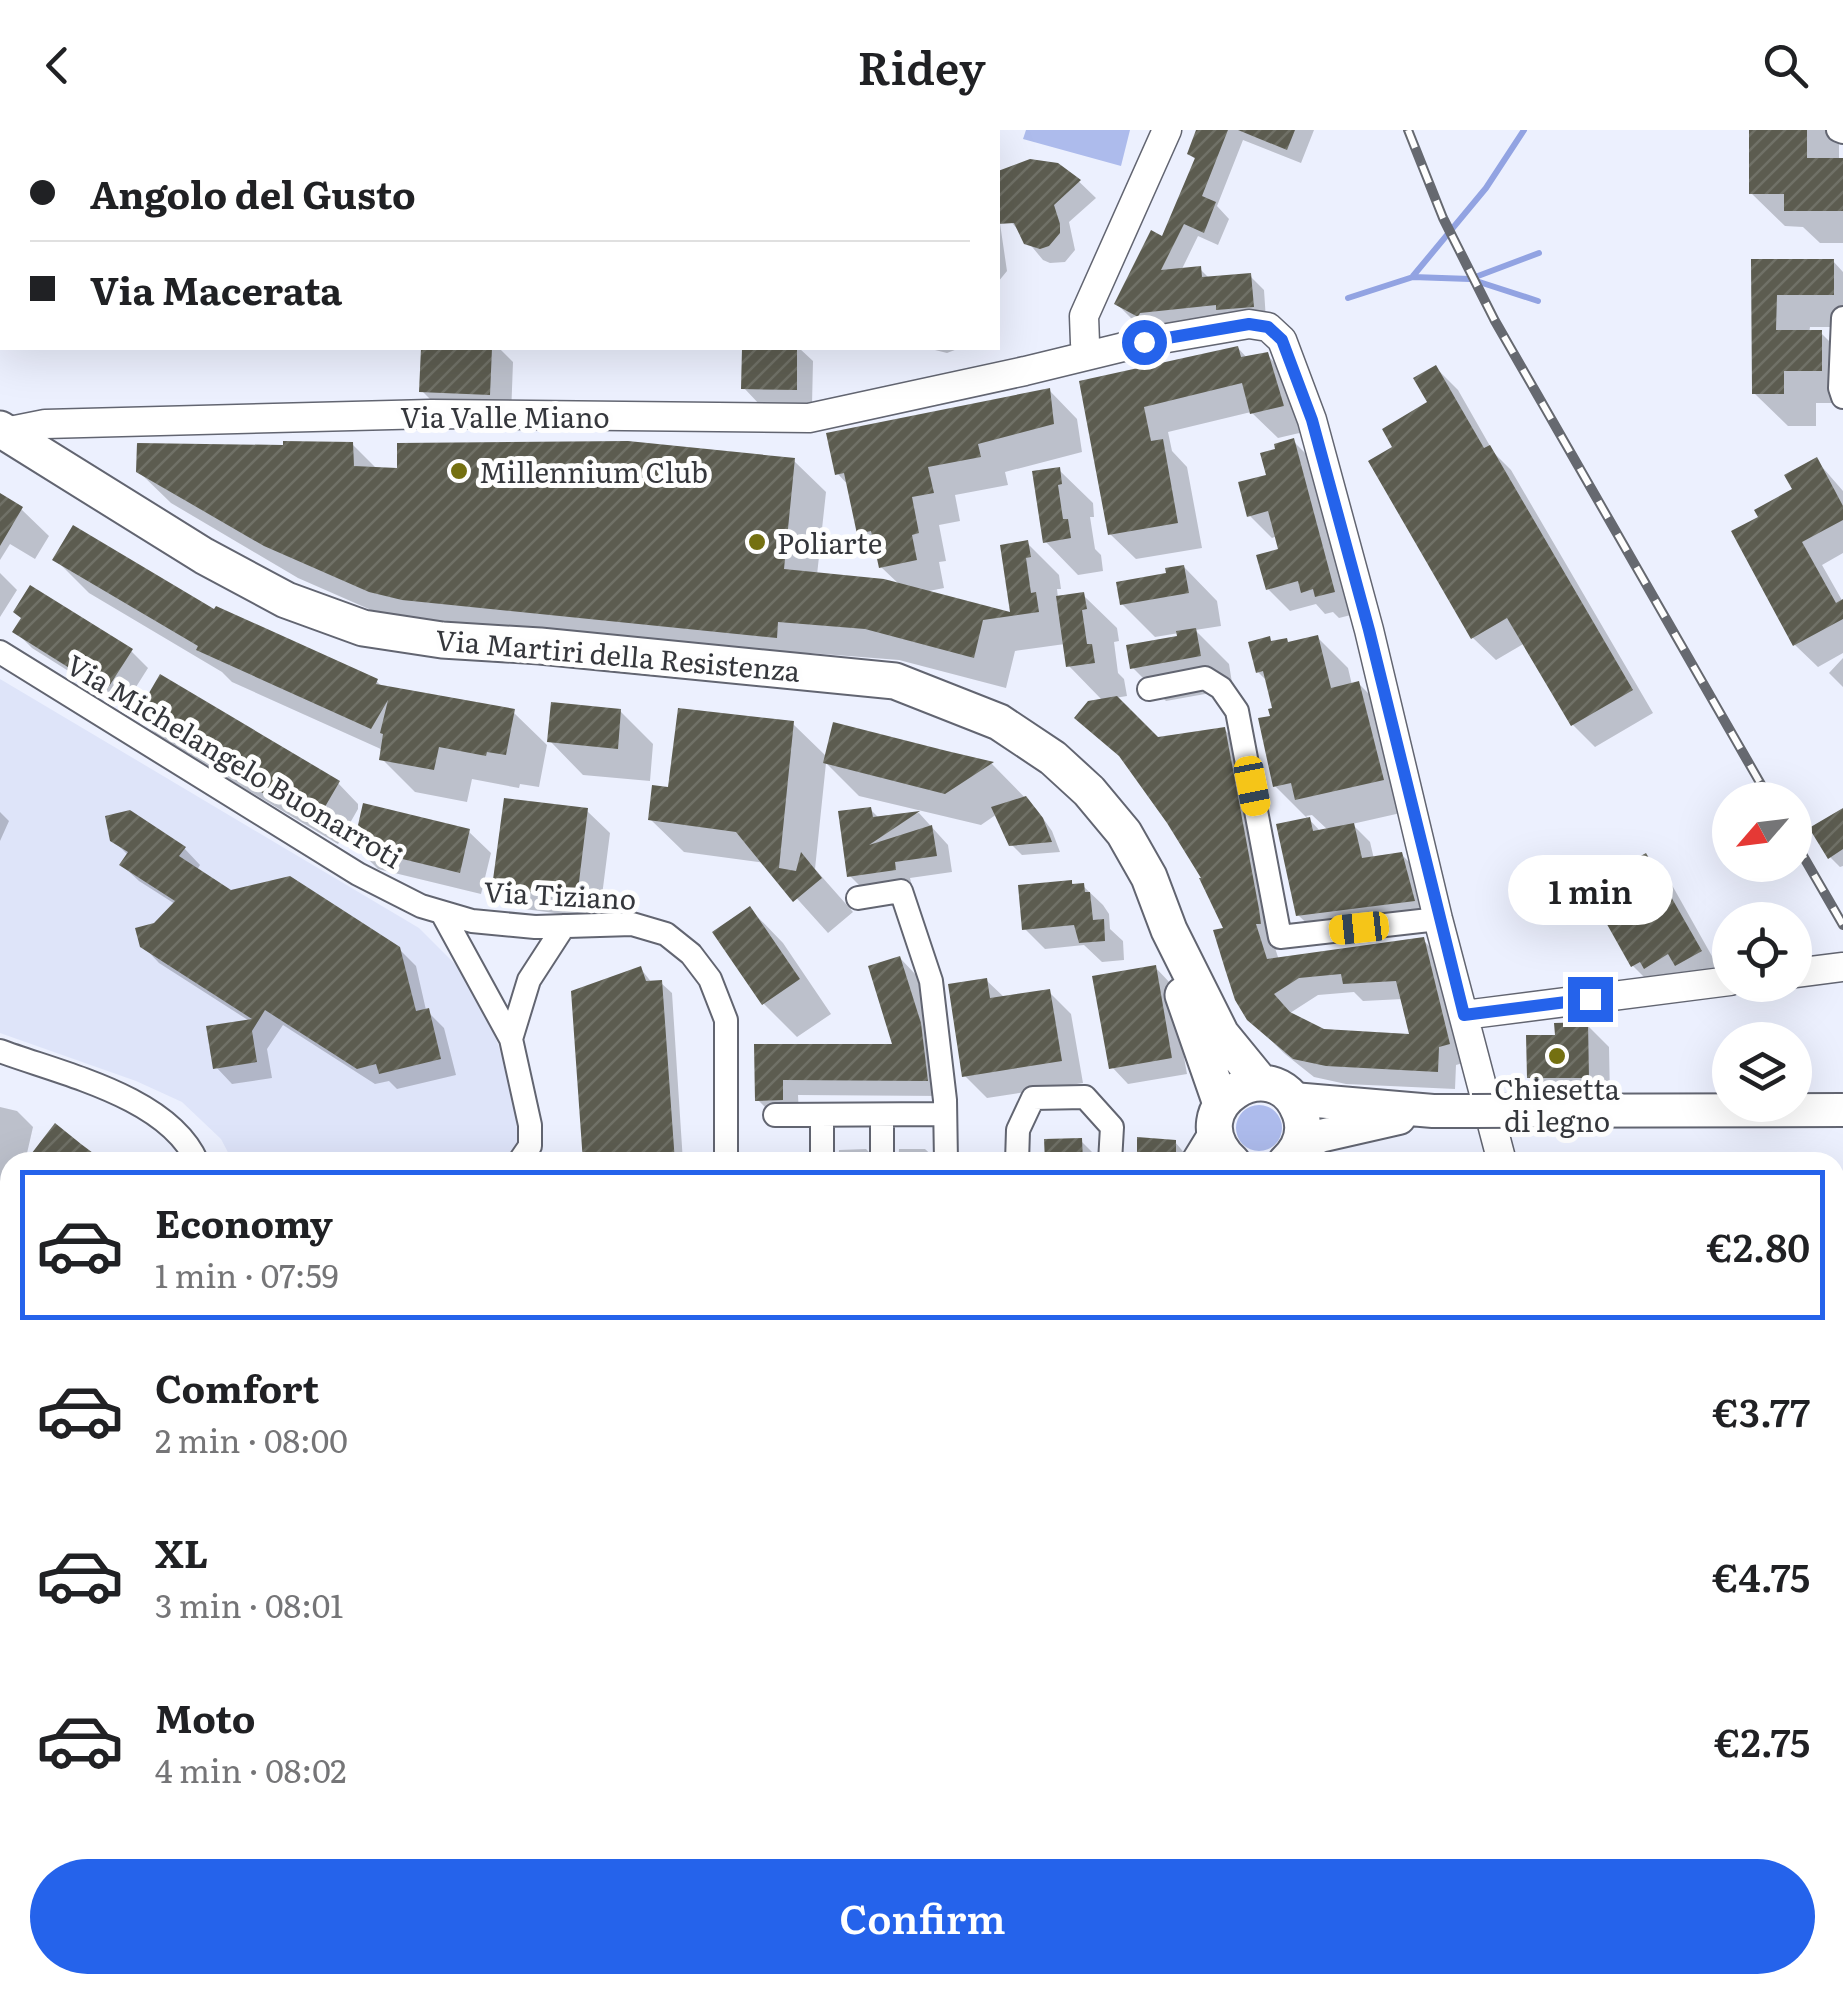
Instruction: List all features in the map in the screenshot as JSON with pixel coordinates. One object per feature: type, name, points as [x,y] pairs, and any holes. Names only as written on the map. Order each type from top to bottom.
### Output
[{"type":"main road","name":"Via Martiri della Resistenza","points":[[2,430],[204,556],[286,600],[363,628],[442,640],[560,647],[895,681],[999,722],[1053,758],[1090,791],[1124,833],[1149,877],[1169,930],[1185,1006],[1210,1039],[1223,1152]]},
{"type":"main road","points":[[1210,1039],[1261,1083],[1343,1116],[1843,1110]]},
{"type":"main road","points":[[1218,1115],[1238,1088],[1261,1083]]},
{"type":"main road","points":[[1293,1099],[1303,1121],[1294,1152]]},
{"type":"main road","points":[[1298,1152],[1343,1116]]},
{"type":"street","points":[[1090,354],[1085,343],[1084,316],[1166,130]]},
{"type":"street","points":[[1843,318],[1843,396]]},
{"type":"street","name":"Via Valle Miano","points":[[2,430],[45,424],[431,414],[809,418],[1144,342],[1249,324],[1268,327],[1282,340],[1312,420],[1369,630],[1438,919]]},
{"type":"street","name":"Via Michelangelo Buonarroti","points":[[0,652],[358,874],[442,913]]},
{"type":"street","points":[[1148,689],[1205,678],[1222,688],[1237,711],[1280,937],[1438,919],[1499,1152]]},
{"type":"street","points":[[858,898],[901,890],[931,981],[946,1114],[946,1152]]},
{"type":"street","points":[[442,913],[511,1039],[530,1125],[524,1152]]},
{"type":"street","name":"Via Tiziano","points":[[442,913],[472,921],[564,926],[632,924],[666,934],[691,954],[710,978],[726,1020],[726,1152]]},
{"type":"street","points":[[511,1039],[529,980],[564,926]]},
{"type":"street","points":[[1812,971],[1843,966]]},
{"type":"street","points":[[1464,1015],[1712,983]]},
{"type":"street","points":[[0,1052],[142,1106],[177,1132],[190,1152]]},
{"type":"street","points":[[1017,1152],[1018,1130],[1033,1098],[1085,1097],[1112,1127],[1111,1152]]},
{"type":"street","points":[[882,1114],[882,1152]]},
{"type":"street","points":[[774,1115],[946,1114]]},
{"type":"street","points":[[822,1115],[822,1152]]},
{"type":"street","points":[[1198,1152],[1218,1115]]},
{"type":"shaded area","points":[[1026,130],[1130,130],[1121,166],[1023,139]]},
{"type":"shaded area","points":[[0,679],[419,928],[455,964],[488,1016],[510,1079],[522,1135],[518,1152],[228,1152],[221,1139],[182,1102],[136,1081],[0,1033]]},
{"type":"shaded area","points":[[1259,1105],[1275,1112],[1282,1128],[1275,1144],[1259,1151],[1243,1144],[1236,1128],[1243,1112]]},
{"type":"building","points":[[1196,130],[1228,130],[1202,196],[1216,202],[1204,233],[1184,224],[1161,270],[1201,266],[1202,277],[1251,273],[1254,307],[1216,310],[1216,305],[1140,313],[1138,317],[1114,304],[1151,230],[1162,236],[1195,158],[1187,154]]},
{"type":"building","points":[[1238,130],[1295,130],[1287,150]]},
{"type":"building","points":[[1749,130],[1807,130],[1807,158],[1843,158],[1843,211],[1784,211],[1784,194],[1749,194]]},
{"type":"building","points":[[1030,159],[1058,163],[1081,180],[1054,205],[1060,233],[1049,246],[1040,249],[1024,244],[1014,223],[1000,224],[1000,170]]},
{"type":"building","points":[[1751,259],[1834,259],[1834,295],[1777,295],[1776,330],[1822,330],[1822,371],[1784,371],[1784,394],[1752,394]]},
{"type":"building","points":[[1238,346],[1241,357],[1268,352],[1284,406],[1250,414],[1242,383],[1144,407],[1151,441],[1163,439],[1178,523],[1108,535],[1079,381]]},
{"type":"building","points":[[421,350],[492,350],[490,395],[419,392]]},
{"type":"building","points":[[742,350],[797,350],[797,390],[741,389]]},
{"type":"building","points":[[1436,365],[1484,448],[1490,445],[1633,690],[1571,726],[1507,618],[1471,639],[1368,461],[1392,447],[1382,429],[1427,402],[1413,378]]},
{"type":"building","points":[[1050,388],[1054,424],[978,444],[981,457],[928,467],[934,493],[912,497],[919,533],[912,535],[917,560],[879,568],[871,531],[857,534],[844,473],[835,475],[826,433]]},
{"type":"building","points":[[1294,438],[1335,592],[1315,597],[1313,589],[1301,593],[1298,581],[1266,590],[1256,555],[1278,549],[1268,511],[1247,517],[1238,482],[1266,475],[1260,453]]},
{"type":"building","points":[[283,441],[353,442],[354,466],[397,468],[397,443],[628,441],[795,458],[784,569],[884,579],[1010,612],[1000,545],[1028,540],[1031,557],[1026,558],[1031,593],[1036,592],[1039,612],[983,620],[974,658],[865,629],[778,622],[777,638],[402,600],[369,592],[264,546],[136,472],[137,443],[283,445]]},
{"type":"building","points":[[1817,457],[1843,506],[1843,520],[1802,542],[1836,603],[1843,599],[1843,619],[1793,646],[1731,531],[1758,517],[1754,510],[1792,489],[1784,475]]},
{"type":"building","points":[[1060,467],[1062,484],[1058,485],[1063,519],[1068,519],[1071,538],[1043,543],[1032,471]]},
{"type":"building","points":[[0,493],[23,507],[0,546]]},
{"type":"building","points":[[73,525],[214,609],[216,606],[378,679],[376,684],[515,709],[506,755],[487,752],[486,756],[439,747],[434,770],[379,760],[383,734],[380,733],[388,700],[371,729],[196,650],[198,646],[52,560]]},
{"type":"building","points":[[1184,565],[1189,593],[1120,605],[1116,582],[1166,573],[1165,568]]},
{"type":"building","points":[[30,585],[133,649],[106,691],[12,632],[21,618],[13,612]]},
{"type":"building","points":[[1084,592],[1087,609],[1082,610],[1087,644],[1092,644],[1095,663],[1066,667],[1056,596]]},
{"type":"building","points":[[1196,628],[1201,656],[1130,669],[1126,645],[1177,636],[1176,631]]},
{"type":"building","points":[[1318,635],[1331,688],[1359,681],[1384,780],[1295,800],[1291,783],[1273,787],[1258,718],[1270,716],[1268,709],[1272,708],[1263,671],[1256,673],[1248,642],[1270,636],[1271,641],[1287,638],[1288,642]]},
{"type":"building","points":[[160,674],[340,781],[315,824],[135,717]]},
{"type":"building","points":[[1117,696],[1158,737],[1225,727],[1259,909],[1261,924],[1256,924],[1267,959],[1424,937],[1450,1044],[1439,1047],[1438,1072],[1326,1066],[1293,1059],[1247,1020],[1235,1000],[1213,930],[1223,928],[1201,878],[1119,756],[1074,718],[1088,701]],"holes":[[[1341,974],[1343,984],[1396,981],[1409,1034],[1324,1029],[1290,1012],[1274,994],[1299,978]]]},
{"type":"building","points":[[551,702],[621,709],[618,749],[547,742]]},
{"type":"building","points":[[678,708],[794,721],[779,868],[796,871],[801,852],[822,878],[793,902],[736,832],[648,820],[652,785],[668,787]]},
{"type":"building","points":[[833,722],[994,762],[945,794],[823,763]]},
{"type":"building","points":[[1026,796],[1043,818],[1052,842],[1009,846],[991,807]]},
{"type":"building","points":[[504,798],[588,808],[577,898],[492,887]]},
{"type":"building","points":[[363,803],[470,829],[460,873],[353,847]]},
{"type":"building","points":[[871,807],[873,817],[920,811],[869,845],[932,825],[937,856],[895,862],[896,870],[847,877],[838,811]]},
{"type":"building","points":[[1843,808],[1843,849],[1828,859],[1812,826]]},
{"type":"building","points":[[130,810],[186,847],[179,856],[231,890],[290,876],[400,947],[416,1011],[429,1008],[441,1059],[379,1074],[376,1064],[357,1069],[265,1010],[252,1031],[257,1062],[213,1069],[206,1026],[252,1019],[140,947],[135,928],[154,923],[175,901],[119,865],[128,852],[110,841],[105,816]]},
{"type":"building","points":[[1310,817],[1313,831],[1354,823],[1362,858],[1402,852],[1415,901],[1296,916],[1276,824]]},
{"type":"building","points":[[1646,853],[1702,951],[1675,966],[1668,954],[1644,969],[1640,962],[1631,967],[1586,887]]},
{"type":"building","points":[[1072,880],[1072,884],[1084,883],[1085,892],[1090,892],[1093,920],[1104,919],[1105,941],[1079,943],[1074,925],[1022,930],[1018,885]]},
{"type":"building","points":[[750,906],[800,979],[762,1005],[712,932]]},
{"type":"building","points":[[900,956],[921,1023],[928,1081],[783,1080],[783,1100],[755,1101],[754,1044],[892,1044],[868,966]]},
{"type":"building","points":[[1156,965],[1172,1058],[1109,1069],[1092,976]]},
{"type":"building","points":[[641,966],[646,981],[662,980],[674,1152],[582,1152],[571,991]]},
{"type":"building","points":[[987,978],[990,998],[1050,989],[1062,1061],[962,1077],[948,984]]},
{"type":"building","name":"Chiesetta di legno","points":[[1588,1022],[1589,1078],[1527,1078],[1526,1035],[1555,1035],[1554,1023]]},
{"type":"building","points":[[55,1123],[92,1152],[33,1152]]},
{"type":"building","points":[[1137,1137],[1176,1140],[1176,1152],[1137,1152]]},
{"type":"building","points":[[1082,1138],[1083,1152],[1045,1152],[1044,1139]]},
{"type":"waterway","points":[[1413,276],[1486,188],[1524,130]]},
{"type":"waterway","points":[[1470,279],[1539,253]]},
{"type":"waterway","points":[[1348,298],[1413,277],[1470,279],[1538,301]]},
{"type":"railway","points":[[1408,130],[1443,218],[1495,321],[1760,782]]},
{"type":"railway","points":[[1812,871],[1843,925]]},
{"type":"place","name":"Millennium Club","points":[[459,471]]},
{"type":"place","name":"Poliarte","points":[[757,542]]},
{"type":"place","name":"Chiesetta di legno","points":[[1557,1056]]},
{"type":"route","points":[[1144,342],[1249,324],[1268,327],[1282,340],[1312,420],[1369,630],[1464,1015],[1590,999]]}]
